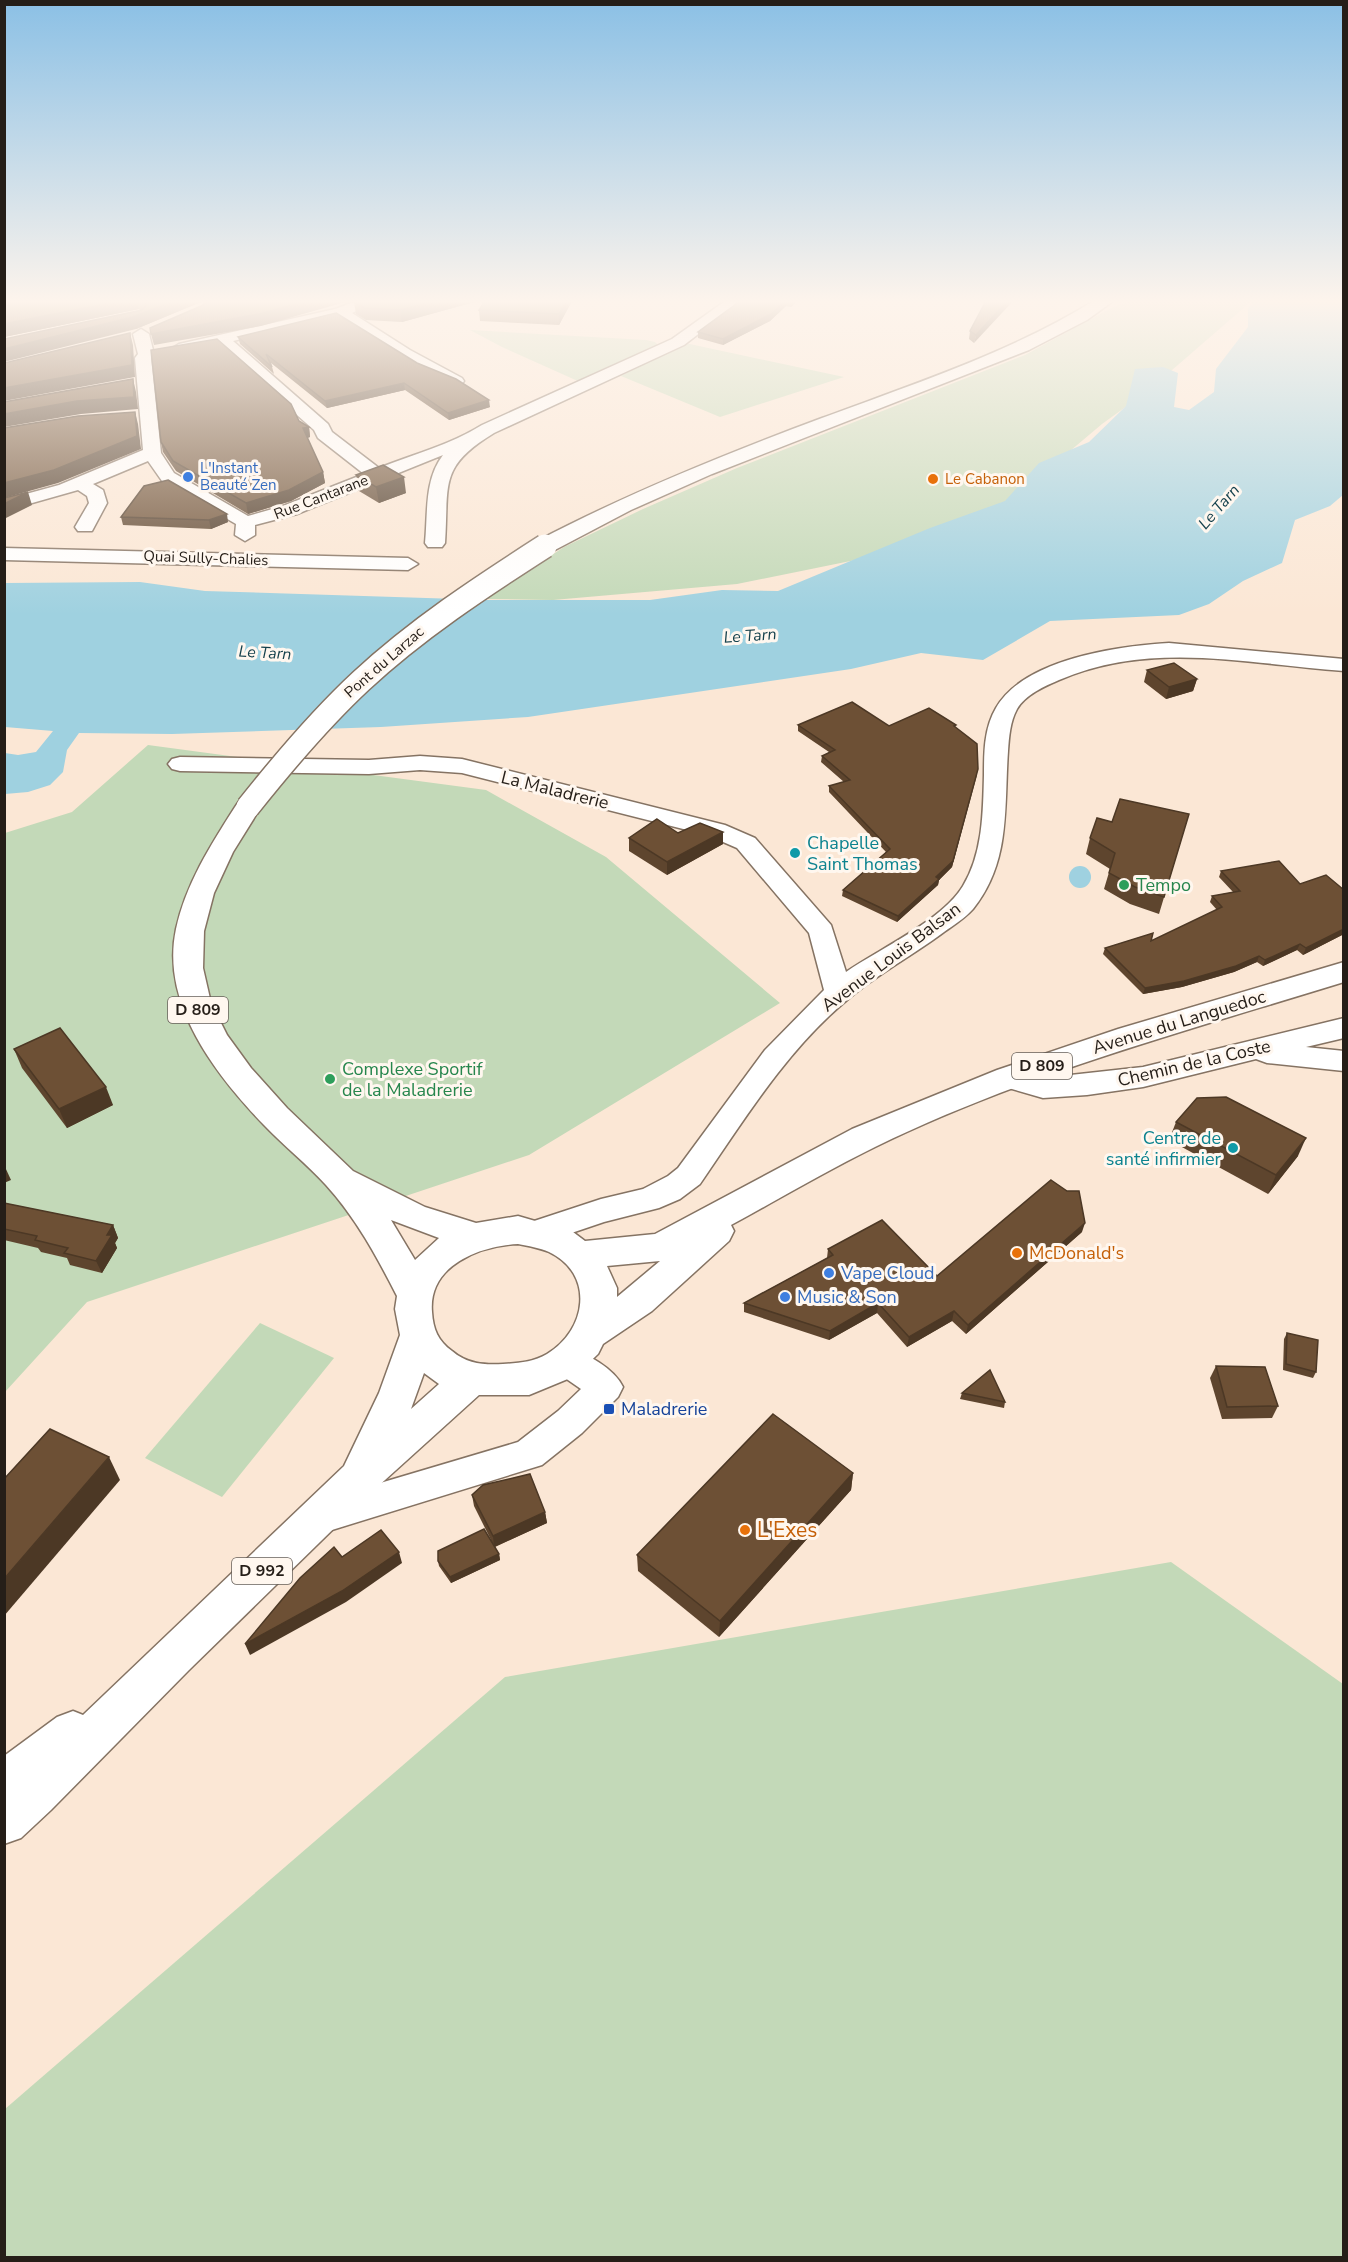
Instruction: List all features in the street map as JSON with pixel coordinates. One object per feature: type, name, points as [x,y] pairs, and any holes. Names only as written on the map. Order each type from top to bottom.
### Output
[{"type":"main road","name":"Pont du Larzac","points":[[339,1177],[275,1116],[237,1074],[212,1041],[195,1005],[189,971],[188,938],[195,902],[207,872],[248,807],[314,728],[379,665],[439,617],[545,546],[597,517],[676,482],[877,405]]},
{"type":"main road","name":"Avenue du Languedoc","points":[[579,1252],[661,1247],[755,1199],[864,1138],[1008,1078],[1129,1037],[1344,972]]},
{"type":"main road","name":"D 809","points":[[339,1177],[413,1216],[475,1236]]},
{"type":"main road","name":"D 809","points":[[339,1177],[394,1251],[414,1294]]},
{"type":"main road","name":"Avenue du Languedoc","points":[[593,1332],[639,1300],[755,1199]]},
{"type":"main road","points":[[496,1231],[539,1232],[579,1252],[594,1272],[601,1292],[600,1312],[593,1332],[567,1362],[537,1376],[504,1382],[471,1379],[448,1370],[429,1355],[417,1337],[411,1316],[414,1294],[426,1270],[448,1250],[475,1236],[496,1231]]},
{"type":"main road","name":"D 992","points":[[350,1486],[379,1437],[398,1395],[417,1337]]},
{"type":"main road","name":"D 992","points":[[4,1821],[35,1794],[174,1655],[350,1486],[471,1379]]},
{"type":"main road","name":"D 992","points":[[4,1785],[174,1655]]},
{"type":"street","points":[[4,506],[80,483],[152,453],[140,405]]},
{"type":"street","points":[[295,405],[322,428],[324,434],[377,475]]},
{"type":"street","name":"Rue Cantarane","points":[[152,453],[168,477],[245,529],[377,475],[462,445],[488,429],[541,405]]},
{"type":"street","name":"Rue Cantarane","points":[[435,543],[439,508],[437,490],[443,467],[462,445]]},
{"type":"street","points":[[80,483],[96,494],[98,503],[86,527]]},
{"type":"street","name":"Quai Sully-Chalies","points":[[4,554],[202,557],[408,564]]},
{"type":"street","name":"Avenue Louis Balsan","points":[[539,1232],[602,1211],[657,1198],[676,1188],[689,1176],[795,1031],[838,992],[908,946],[963,905],[982,876],[992,837],[997,735],[1002,712],[1034,683],[1082,663],[1128,651],[1169,647],[1344,665]]},
{"type":"street","name":"La Maladrerie","points":[[180,764],[369,767],[420,763],[462,766],[716,830],[746,843],[822,931],[838,992]]},
{"type":"street","name":"Chemin de la Coste","points":[[1008,1078],[1044,1088],[1087,1085],[1155,1075],[1344,1028]]},
{"type":"street","points":[[1252,1051],[1344,1061]]},
{"type":"street","points":[[579,1252],[602,1211]]},
{"type":"street","points":[[319,1517],[529,1454],[570,1422],[606,1387],[567,1362]]},
{"type":"green space","points":[[690,405],[759,405],[720,417]]},
{"type":"green space","points":[[899,405],[1129,405],[1102,424],[1000,510],[875,556],[737,584],[553,600],[485,599],[564,547],[737,468]]},
{"type":"green space","name":"Complexe Sportif de la Maladrerie","points":[[148,745],[486,790],[606,857],[780,1003],[529,1155],[87,1302],[5,1392],[5,833],[72,812]]},
{"type":"green space","points":[[260,1323],[334,1358],[222,1497],[145,1458]]},
{"type":"green space","points":[[1171,1562],[1343,1684],[1343,2257],[5,2257],[5,2109],[505,1677]]},
{"type":"water","name":"Le Tarn","points":[[1126,405],[1174,405],[1174,407],[1189,410],[1197,405],[1343,405],[1343,495],[1330,506],[1295,520],[1282,563],[1243,581],[1209,604],[1179,615],[1050,621],[983,660],[921,653],[851,669],[528,717],[381,727],[172,734],[79,733],[67,750],[63,772],[50,785],[28,792],[5,794],[5,753],[18,755],[36,752],[53,731],[5,727],[5,583],[140,582],[205,591],[489,600],[650,600],[722,590],[778,591],[930,528],[1005,501],[1039,463],[1089,442]]},
{"type":"water","points":[[1080,866],[1088,869],[1091,877],[1088,885],[1080,888],[1072,885],[1069,877],[1072,869]]},
{"type":"building","points":[[4,405],[57,405],[4,414]]},
{"type":"building","points":[[157,405],[291,405],[299,421],[309,427],[303,428],[323,472],[289,490],[246,503],[173,461],[161,442]]},
{"type":"building","points":[[436,405],[475,405],[448,413]]},
{"type":"building","points":[[135,412],[137,436],[54,470],[4,483],[4,428],[78,416]]},
{"type":"building","points":[[383,465],[404,477],[376,487],[356,475]]},
{"type":"building","points":[[168,480],[227,514],[209,520],[121,517],[144,486]]},
{"type":"building","points":[[28,492],[4,504],[4,498]]},
{"type":"building","points":[[1174,663],[1197,679],[1169,687],[1147,670]]},
{"type":"building","points":[[852,702],[889,726],[929,708],[956,725],[954,726],[977,744],[978,769],[953,861],[936,877],[939,879],[898,916],[843,890],[890,849],[829,786],[850,780],[822,756],[835,750],[798,725]]},
{"type":"building","points":[[1120,799],[1189,814],[1164,897],[1135,887],[1109,873],[1115,853],[1090,838],[1097,818],[1112,822]]},
{"type":"building","points":[[657,819],[678,833],[700,823],[723,832],[667,862],[629,838]]},
{"type":"building","points":[[1279,861],[1300,884],[1326,875],[1344,890],[1344,929],[1306,948],[1300,944],[1265,960],[1259,956],[1236,966],[1184,981],[1145,988],[1105,948],[1153,933],[1151,941],[1222,907],[1212,896],[1240,891],[1221,871]]},
{"type":"building","points":[[60,1028],[106,1087],[59,1109],[14,1049]]},
{"type":"building","points":[[1226,1097],[1306,1138],[1276,1175],[1176,1122],[1197,1098]]},
{"type":"building","points":[[1051,1180],[1067,1191],[1079,1191],[1085,1223],[968,1325],[954,1311],[909,1337],[878,1303],[830,1331],[744,1303],[833,1255],[828,1249],[882,1220],[937,1276]]},
{"type":"building","points":[[4,1203],[113,1225],[107,1235],[112,1235],[96,1261],[64,1253],[68,1248],[35,1240],[37,1236],[4,1229]]},
{"type":"building","points":[[1287,1333],[1318,1340],[1316,1372],[1286,1364]]},
{"type":"building","points":[[1216,1366],[1265,1367],[1278,1406],[1227,1407]]},
{"type":"building","points":[[990,1370],[1005,1402],[962,1393]]},
{"type":"building","name":"L'Exes","points":[[773,1414],[853,1473],[720,1621],[637,1555]]},
{"type":"building","points":[[50,1429],[109,1457],[4,1579],[4,1479]]},
{"type":"building","points":[[530,1474],[545,1512],[493,1536],[472,1495],[483,1485]]},
{"type":"building","points":[[484,1529],[499,1554],[450,1577],[438,1561],[438,1551]]},
{"type":"building","points":[[381,1530],[399,1552],[342,1591],[245,1644],[300,1578],[334,1547],[342,1557]]},
{"type":"place","name":"L'Instant Beauté Zen","points":[[188,477]]},
{"type":"place","name":"Le Cabanon","points":[[933,479]]},
{"type":"place","name":"Chapelle Saint Thomas","points":[[795,853]]},
{"type":"place","name":"Tempo","points":[[1124,885]]},
{"type":"place","name":"Complexe Sportif de la Maladrerie","points":[[330,1079]]},
{"type":"place","name":"Centre de santé infirmier","points":[[1233,1148]]},
{"type":"place","name":"McDonald's","points":[[1017,1253]]},
{"type":"place","name":"Vape Cloud","points":[[829,1273]]},
{"type":"place","name":"Music & Son","points":[[785,1297]]},
{"type":"place","name":"Maladrerie","points":[[609,1409]]},
{"type":"place","name":"L'Exes","points":[[745,1530]]}]
